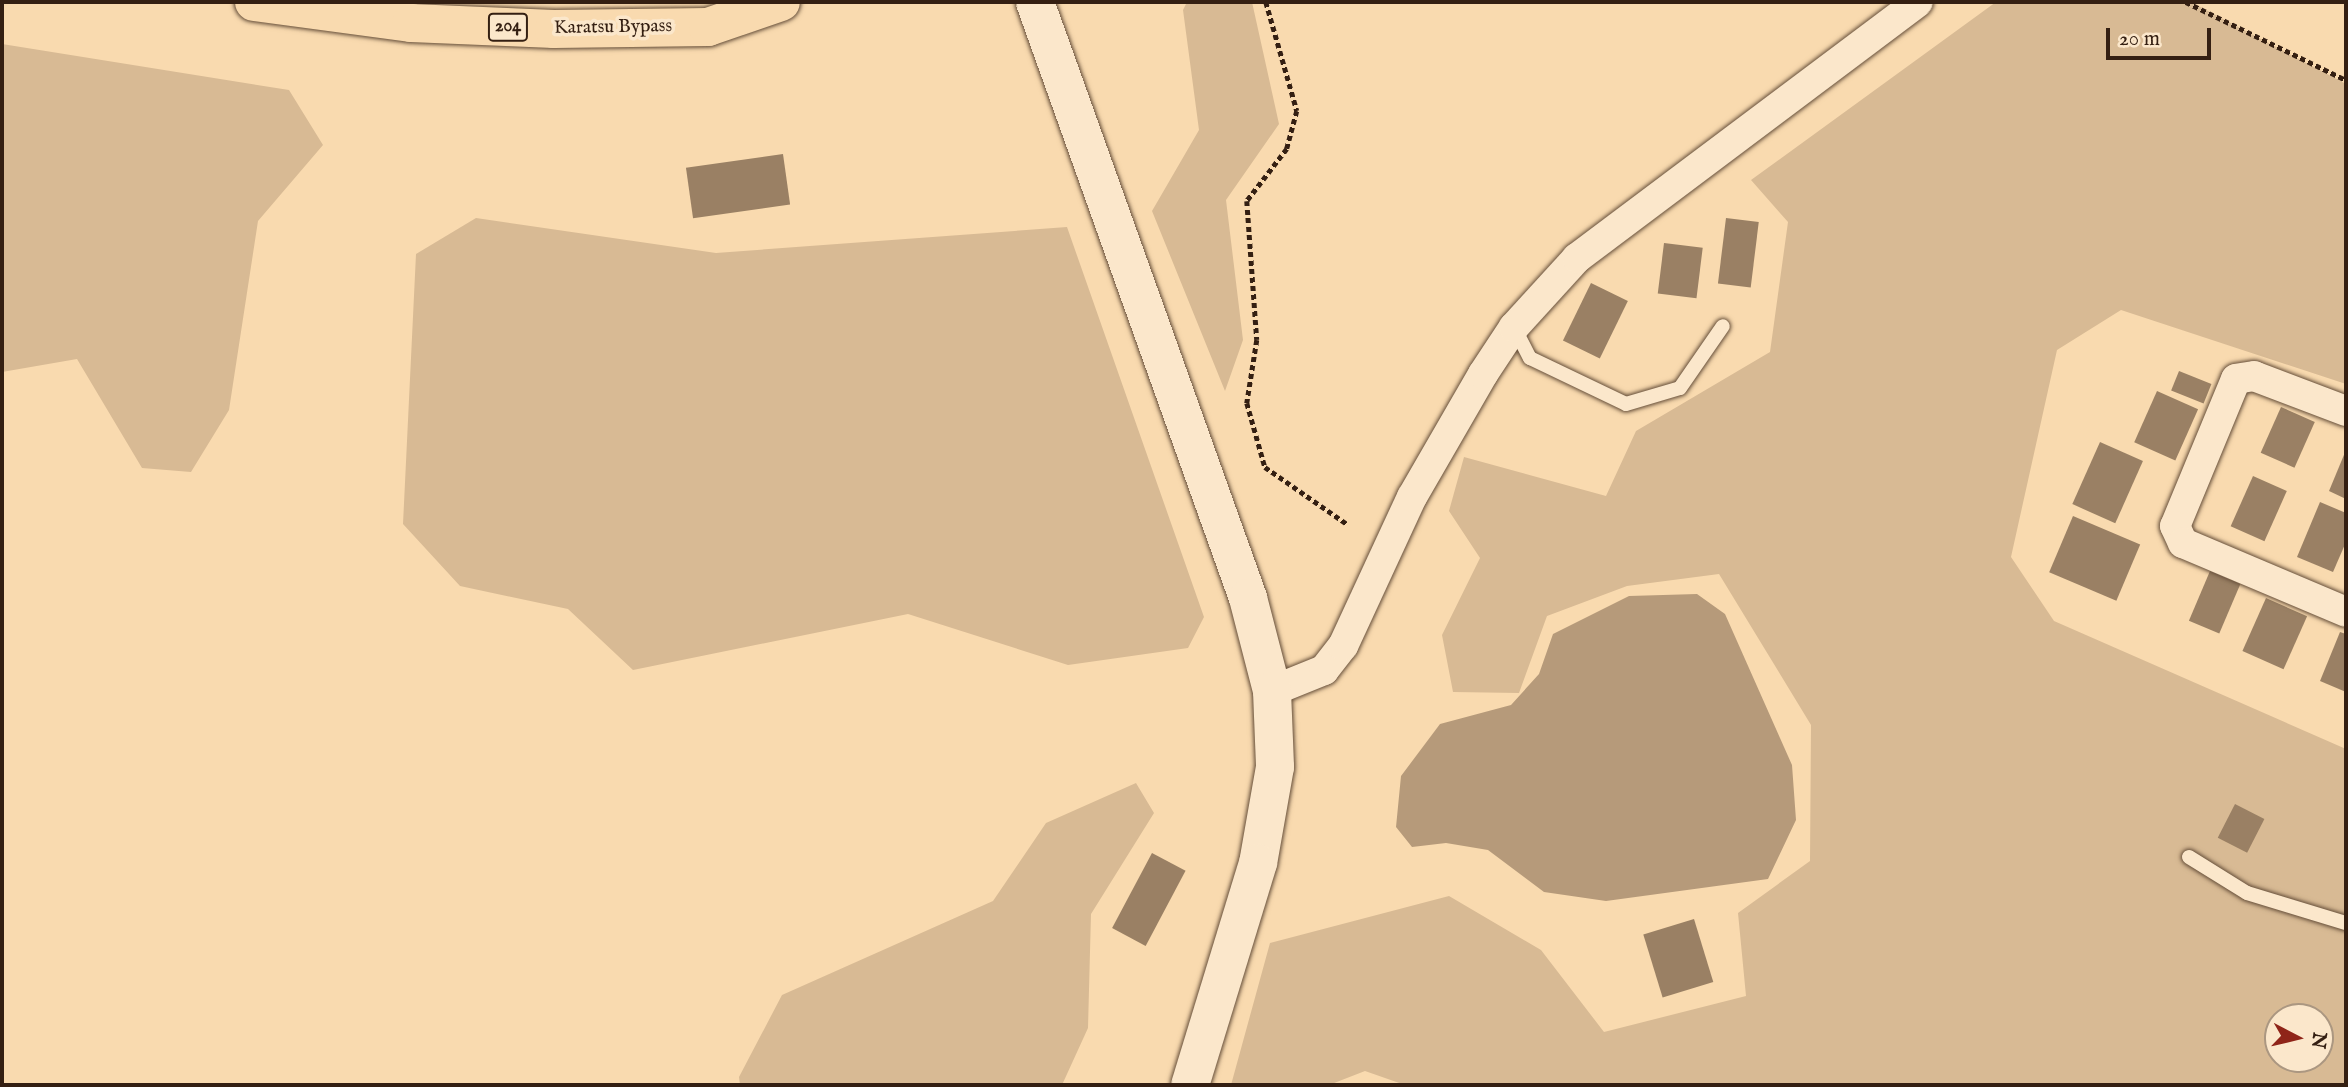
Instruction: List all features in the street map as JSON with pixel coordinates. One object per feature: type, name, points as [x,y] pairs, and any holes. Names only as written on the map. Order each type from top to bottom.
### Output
[{"type":"highway","name":"Karatsu Bypass","points":[[254,2],[411,23],[554,29],[708,27],[757,3]]},
{"type":"street","points":[[1035,2],[1248,598],[1272,691],[1275,767],[1258,863],[1190,1085]]},
{"type":"street","points":[[1272,691],[1324,670],[1343,646],[1412,497],[1514,327],[1577,258],[1918,2]]},
{"type":"street","points":[[2346,411],[2254,376],[2236,379],[2175,526],[2183,542],[2346,612]]},
{"type":"lane","points":[[1514,327],[1530,358],[1626,404],[1680,388],[1723,326]]},
{"type":"lane","points":[[2189,857],[2247,893],[2346,923]]},
{"type":"path","points":[[1266,2],[1297,111],[1287,149],[1247,201],[1257,340],[1247,403],[1265,467],[1347,524]]},
{"type":"path","points":[[2186,2],[2346,80]]},
{"type":"shaded area","points":[[1187,2],[1252,2],[1279,124],[1226,200],[1243,340],[1225,391],[1152,211],[1199,130],[1183,10]]},
{"type":"shaded area","points":[[1996,2],[2193,3],[2346,84],[2346,384],[2121,310],[2057,350],[2011,557],[2054,621],[2346,749],[2346,1085],[1405,1085],[1365,1071],[1329,1085],[1231,1085],[1270,943],[1449,896],[1541,950],[1604,1032],[1746,996],[1738,913],[1810,861],[1811,725],[1719,574],[1627,586],[1547,616],[1519,693],[1453,692],[1442,635],[1480,558],[1449,511],[1464,457],[1606,496],[1636,431],[1770,352],[1788,222],[1751,180]]},
{"type":"shaded area","points":[[2,44],[289,90],[323,145],[258,221],[229,410],[191,472],[142,468],[77,359],[2,372]]},
{"type":"shaded area","points":[[476,218],[716,253],[1067,227],[1204,617],[1188,648],[1068,665],[908,614],[633,670],[568,609],[460,586],[403,524],[416,254]]},
{"type":"shaded area","points":[[1697,594],[1725,614],[1792,765],[1796,820],[1768,879],[1606,901],[1544,892],[1488,850],[1446,843],[1412,847],[1396,827],[1401,776],[1440,724],[1511,705],[1539,674],[1553,634],[1629,596]]},
{"type":"shaded area","points":[[1136,783],[1154,813],[1091,914],[1088,1028],[1062,1085],[740,1085],[739,1077],[782,995],[993,901],[1046,823]]},
{"type":"building","points":[[783,154],[790,205],[693,218],[686,168]]},
{"type":"building","points":[[1726,218],[1759,222],[1751,288],[1718,284]]},
{"type":"building","points":[[1664,243],[1703,248],[1696,298],[1658,294]]},
{"type":"building","points":[[1591,283],[1628,301],[1600,358],[1563,341]]},
{"type":"building","points":[[2179,371],[2211,384],[2204,404],[2171,390]]},
{"type":"building","points":[[2157,391],[2198,409],[2175,460],[2134,442]]},
{"type":"building","points":[[2281,407],[2315,422],[2294,468],[2261,453]]},
{"type":"building","points":[[2100,442],[2143,461],[2115,523],[2072,504]]},
{"type":"building","points":[[2346,450],[2346,499],[2329,491]]},
{"type":"building","points":[[2253,476],[2287,491],[2264,541],[2231,526]]},
{"type":"building","points":[[2320,502],[2346,513],[2346,542],[2333,572],[2297,557]]},
{"type":"building","points":[[2073,516],[2140,545],[2116,601],[2049,572]]},
{"type":"building","points":[[2210,571],[2240,584],[2219,634],[2189,621]]},
{"type":"building","points":[[2266,598],[2307,616],[2284,669],[2242,651]]},
{"type":"building","points":[[2340,632],[2346,634],[2346,692],[2320,681]]},
{"type":"building","points":[[2235,804],[2264,819],[2247,853],[2218,838]]},
{"type":"building","points":[[1152,853],[1186,871],[1146,946],[1112,928]]},
{"type":"building","points":[[1694,919],[1713,982],[1663,998],[1643,934]]}]
